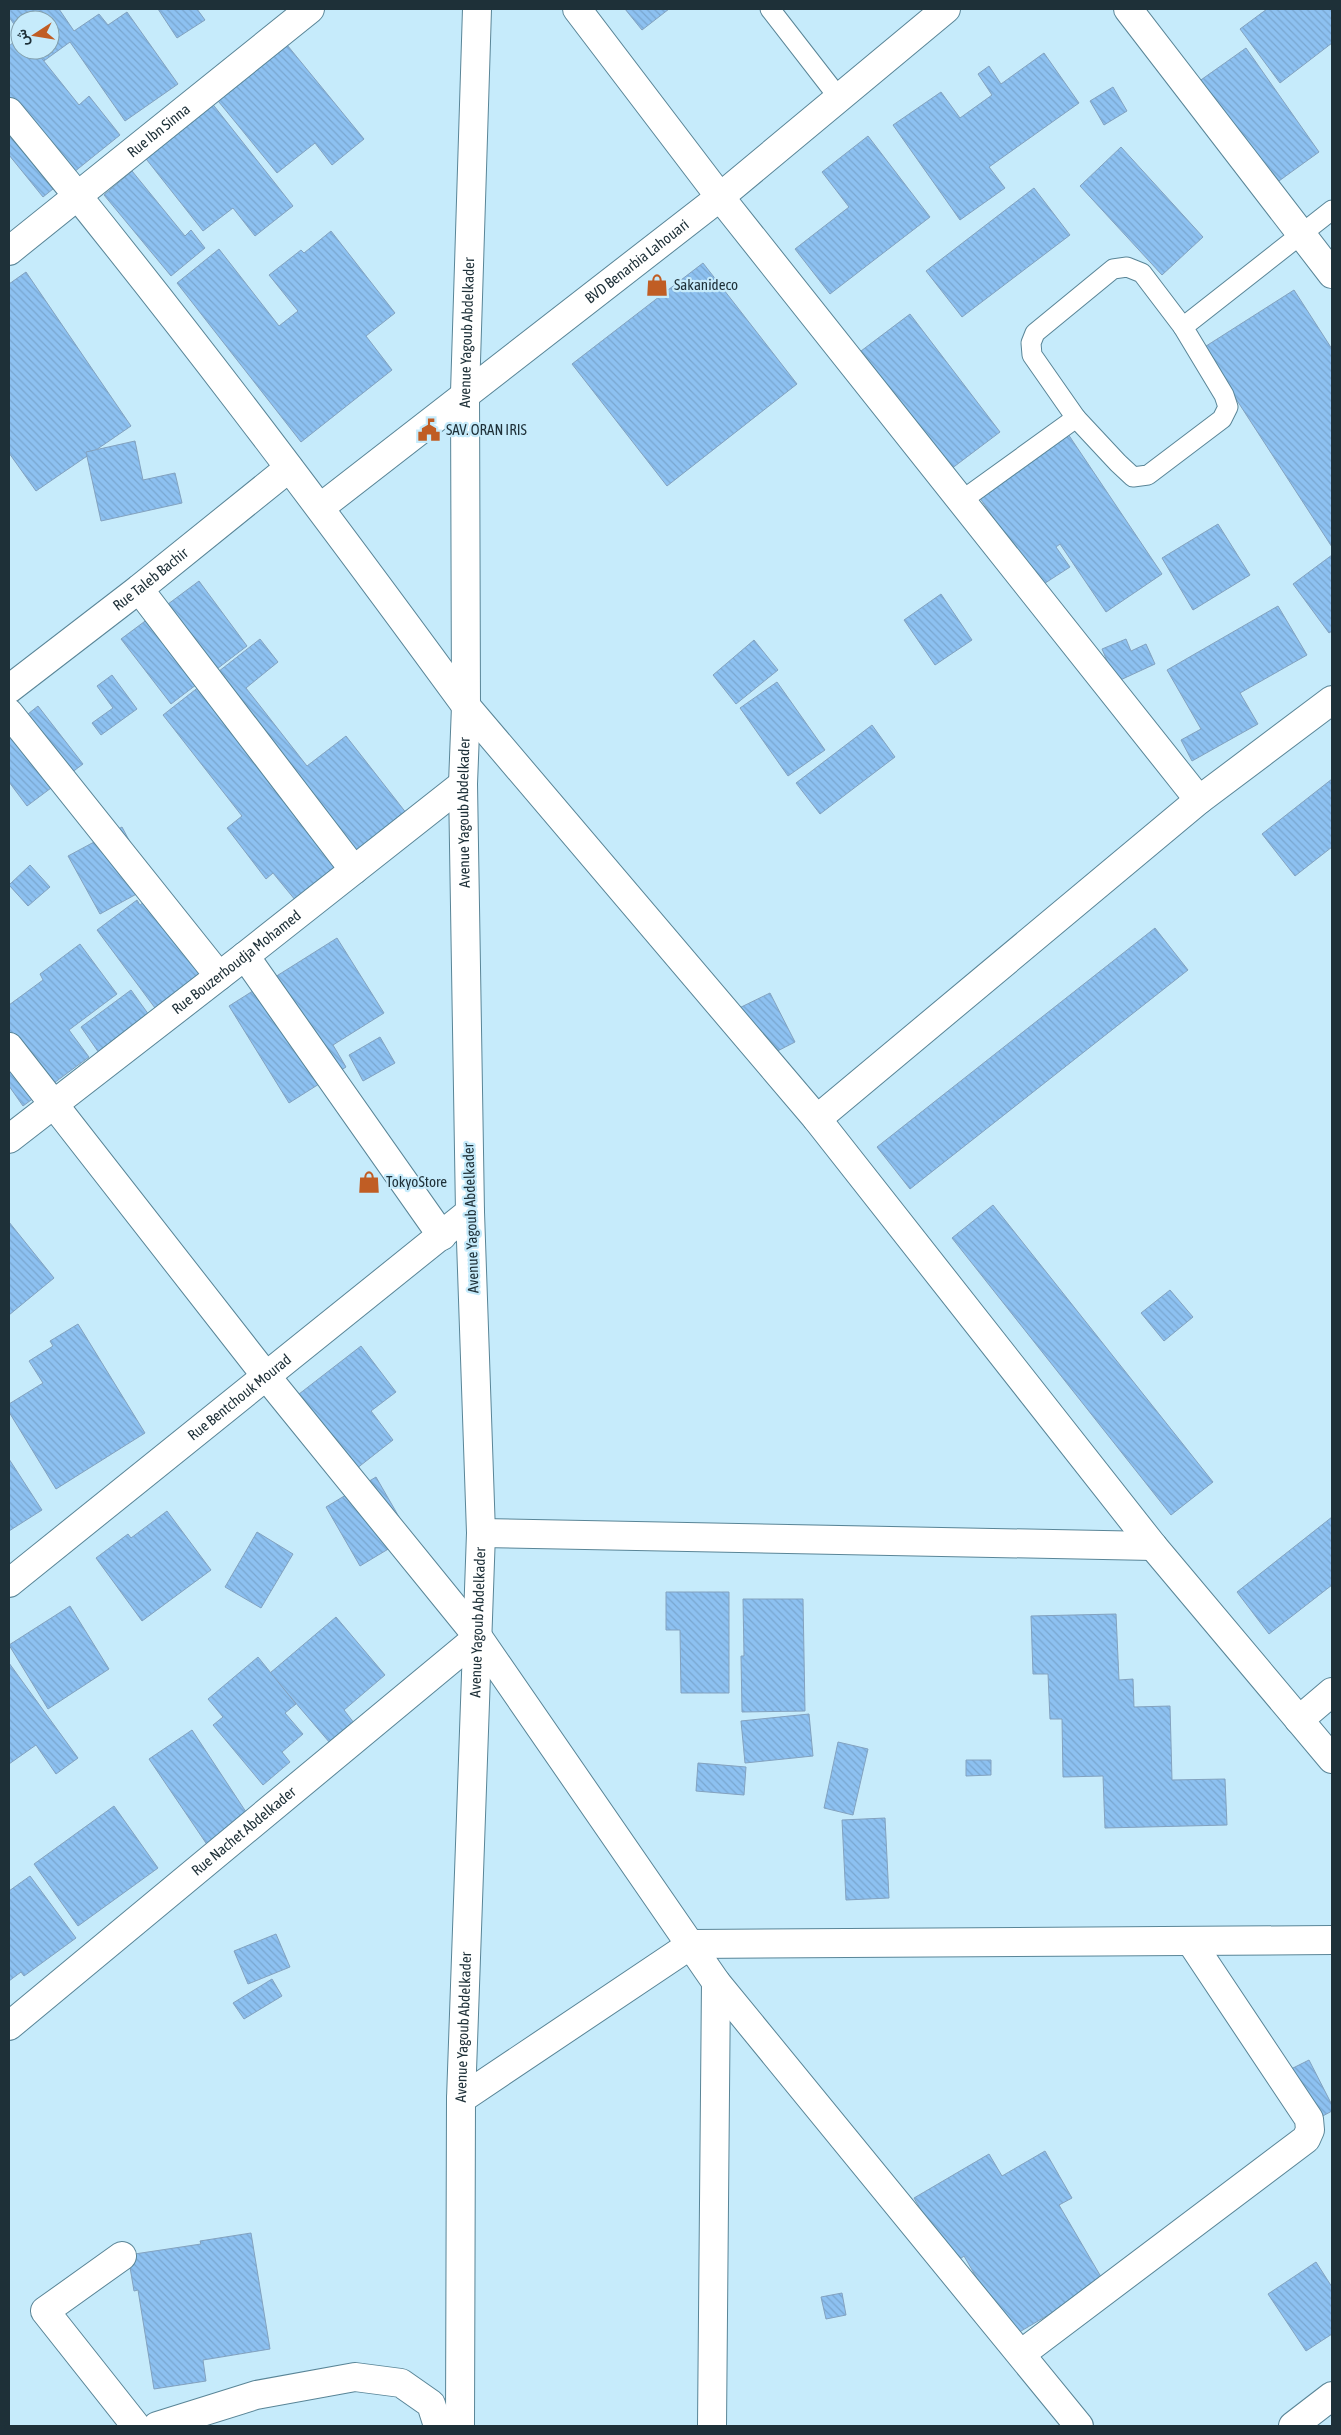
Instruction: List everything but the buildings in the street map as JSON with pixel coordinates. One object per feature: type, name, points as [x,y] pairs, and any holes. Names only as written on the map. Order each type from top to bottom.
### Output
[{"type":"street","name":"Rue Ibn Sinna","points":[[9,251],[310,9]]},
{"type":"street","name":"Avenue Yagoub Abdelkader","points":[[460,2426],[461,2098],[481,1533],[470,1212],[463,784],[466,706],[465,393],[477,9]]},
{"type":"street","points":[[576,9],[720,197],[1199,800]]},
{"type":"street","name":"BVD Benarbia Lahouari","points":[[320,507],[720,197],[946,9]]},
{"type":"street","points":[[1128,9],[1332,274]]},
{"type":"street","points":[[9,112],[78,196],[320,507],[466,706],[816,1118],[1153,1546],[1332,1759]]},
{"type":"street","name":"Rue Taleb Bachir","points":[[9,689],[289,468]]},
{"type":"street","points":[[139,588],[354,870]]},
{"type":"street","points":[[816,1118],[1199,800],[1332,700]]},
{"type":"street","points":[[9,713],[219,976]]},
{"type":"street","name":"Rue Bouzerboudja Mohamed","points":[[9,1139],[463,784]]},
{"type":"street","points":[[245,956],[442,1236]]},
{"type":"street","points":[[9,1047],[266,1376],[478,1637],[692,1944],[716,1982],[1079,2426]]},
{"type":"street","name":"Rue Bentchouk Mourad","points":[[9,1583],[470,1212]]},
{"type":"street","points":[[481,1533],[1153,1546]]},
{"type":"street","name":"Rue Nachet Abdelkader","points":[[9,2026],[478,1637]]},
{"type":"street","points":[[1299,1720],[1332,1692]]},
{"type":"street","points":[[461,2098],[692,1944],[1332,1940]]},
{"type":"street","points":[[1021,2354],[1306,2139],[1310,2130],[1309,2119],[1191,1942]]},
{"type":"street","points":[[712,2426],[716,1982]]},
{"type":"street","points":[[122,2256],[45,2311],[136,2426]]},
{"type":"street","points":[[157,2426],[256,2395],[355,2377],[401,2383],[431,2404],[438,2426]]},
{"type":"street","points":[[1293,2426],[1332,2396]]},
{"type":"lane","points":[[770,9],[838,98]]},
{"type":"lane","points":[[1183,326],[1332,210]]},
{"type":"lane","points":[[1127,268],[1142,273],[1183,326],[1224,395],[1228,407],[1222,419],[1148,475],[1133,476],[1118,463],[1076,418],[1032,355],[1031,343],[1035,333],[1112,269],[1127,268]]},
{"type":"lane","points":[[962,501],[1076,418]]},
{"type":"place","name":"Sakanideco","points":[[657,285]]},
{"type":"place","name":"SAV. ORAN IRIS","points":[[429,430]]},
{"type":"place","name":"TokyoStore","points":[[369,1182]]}]
